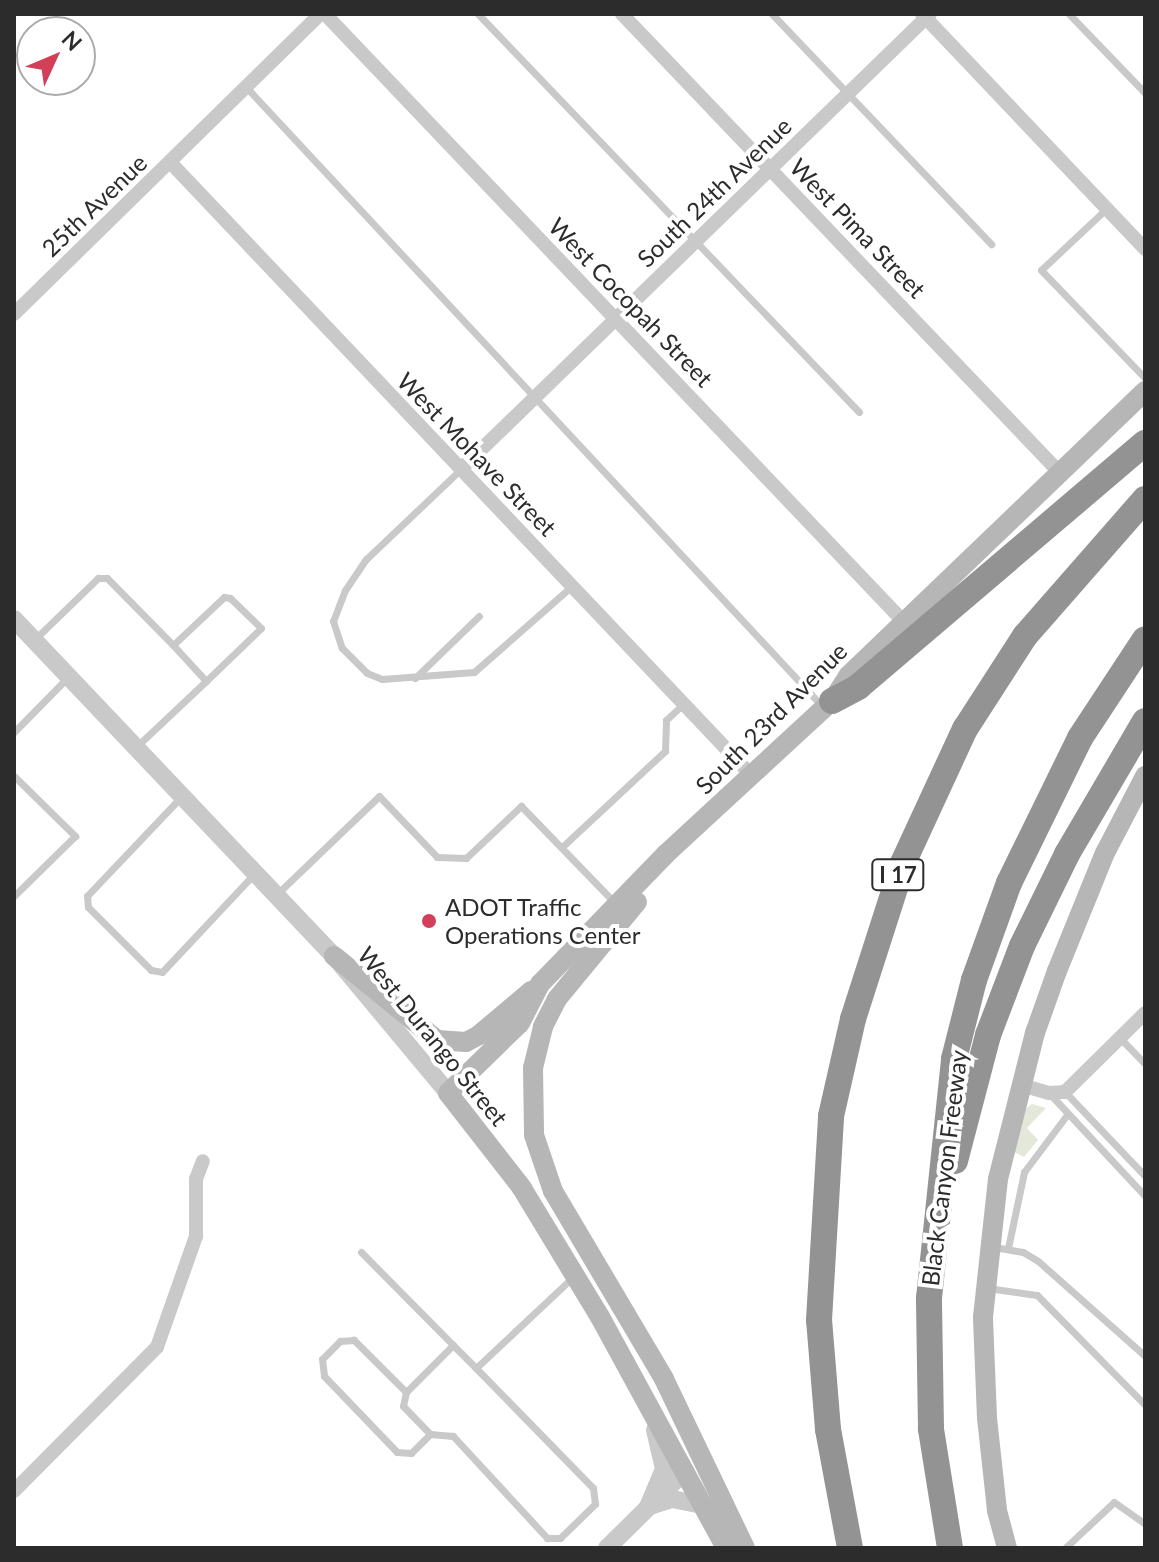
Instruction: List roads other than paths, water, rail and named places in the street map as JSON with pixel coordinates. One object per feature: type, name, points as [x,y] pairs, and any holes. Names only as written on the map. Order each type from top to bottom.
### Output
[{"type":"highway","points":[[828,704],[858,687],[1145,443]]},
{"type":"highway","name":"I 17","points":[[850,1548],[828,1429],[819,1320],[831,1116],[853,1019],[903,863],[965,729],[1025,636],[1145,499]]},
{"type":"highway","name":"Black Canyon Freeway","points":[[950,1548],[931,1429],[929,1298],[944,1129],[954,1059],[974,980],[1009,883],[1080,738],[1145,639]]},
{"type":"highway","points":[[929,1298],[964,1121],[988,1035],[1050,887],[1145,721]]},
{"type":"main road","name":"South 23rd Avenue","points":[[448,1093],[520,1023],[540,984],[617,905],[828,704],[848,676],[1145,391]]},
{"type":"main road","points":[[1007,1548],[997,1510],[987,1418],[985,1288],[998,1247],[1021,1085],[1082,907],[1145,776]]},
{"type":"main road","points":[[691,837],[557,999],[533,1068],[531,1112],[539,1156],[553,1191],[664,1379],[745,1548]]},
{"type":"main road","points":[[334,956],[437,1040],[466,1042],[479,1035],[540,984]]},
{"type":"main road","name":"West Durango Street","points":[[448,1093],[522,1188],[575,1276],[726,1548]]},
{"type":"street","name":"25th Avenue","points":[[14,314],[322,14]]},
{"type":"street","name":"West Cocopah Street","points":[[322,14],[904,622]]},
{"type":"street","name":"West Pima Street","points":[[622,14],[1060,473]]},
{"type":"street","name":"South 24th Avenue","points":[[461,469],[926,15]]},
{"type":"street","points":[[926,15],[1145,249]]},
{"type":"street","name":"West Mohave Street","points":[[170,162],[752,776]]},
{"type":"street","name":"West Durango Street","points":[[14,619],[334,956],[448,1093]]},
{"type":"street","points":[[1021,1085],[1049,1093],[1065,1092],[1145,1013]]},
{"type":"street","points":[[14,1491],[157,1347],[196,1236],[196,1179],[203,1161]]},
{"type":"street","points":[[645,1402],[664,1469],[648,1507]]},
{"type":"street","points":[[607,1548],[685,1471]]},
{"type":"street","points":[[648,1507],[672,1499],[704,1505]]},
{"type":"lane","points":[[478,14],[693,243],[859,412]]},
{"type":"lane","points":[[772,14],[991,244]]},
{"type":"lane","points":[[1069,14],[1145,93]]},
{"type":"lane","points":[[246,87],[828,704]]},
{"type":"lane","points":[[1106,209],[1041,270],[1145,378]]},
{"type":"lane","points":[[461,469],[366,559],[345,590],[333,621],[342,648],[367,673],[413,679],[481,668],[572,586]]},
{"type":"lane","points":[[34,640],[98,578],[107,578],[206,681]]},
{"type":"lane","points":[[135,748],[261,628],[224,597],[173,645]]},
{"type":"lane","points":[[413,679],[479,616]]},
{"type":"lane","points":[[14,732],[69,677]]},
{"type":"lane","points":[[562,847],[665,751],[666,720],[684,703]]},
{"type":"lane","points":[[14,776],[75,836],[14,896]]},
{"type":"lane","points":[[276,895],[379,796],[437,857],[466,858],[521,806],[617,905]]},
{"type":"lane","points":[[182,797],[87,896],[88,907],[151,970],[162,972],[255,873]]},
{"type":"lane","points":[[1120,1038],[1145,1064]]},
{"type":"lane","points":[[1065,1092],[1145,1176]]},
{"type":"lane","points":[[1049,1093],[1066,1116],[1145,1196]]},
{"type":"lane","points":[[1007,1190],[1066,1116]]},
{"type":"lane","points":[[998,1247],[1038,1261],[1145,1356]]},
{"type":"lane","points":[[361,1252],[476,1368],[593,1488],[595,1504],[560,1538],[547,1538],[453,1436],[430,1434],[403,1406],[406,1392],[453,1345]]},
{"type":"lane","points":[[476,1368],[575,1276]]},
{"type":"lane","points":[[985,1288],[1037,1295],[1145,1405]]},
{"type":"lane","points":[[406,1392],[354,1340],[340,1341],[322,1359],[324,1376],[397,1452],[411,1453],[430,1434]]},
{"type":"lane","points":[[1065,1548],[1114,1502],[1145,1524]]},
{"type":"place","name":"ADOT Traffic Operations Center","points":[[429,921]]}]
